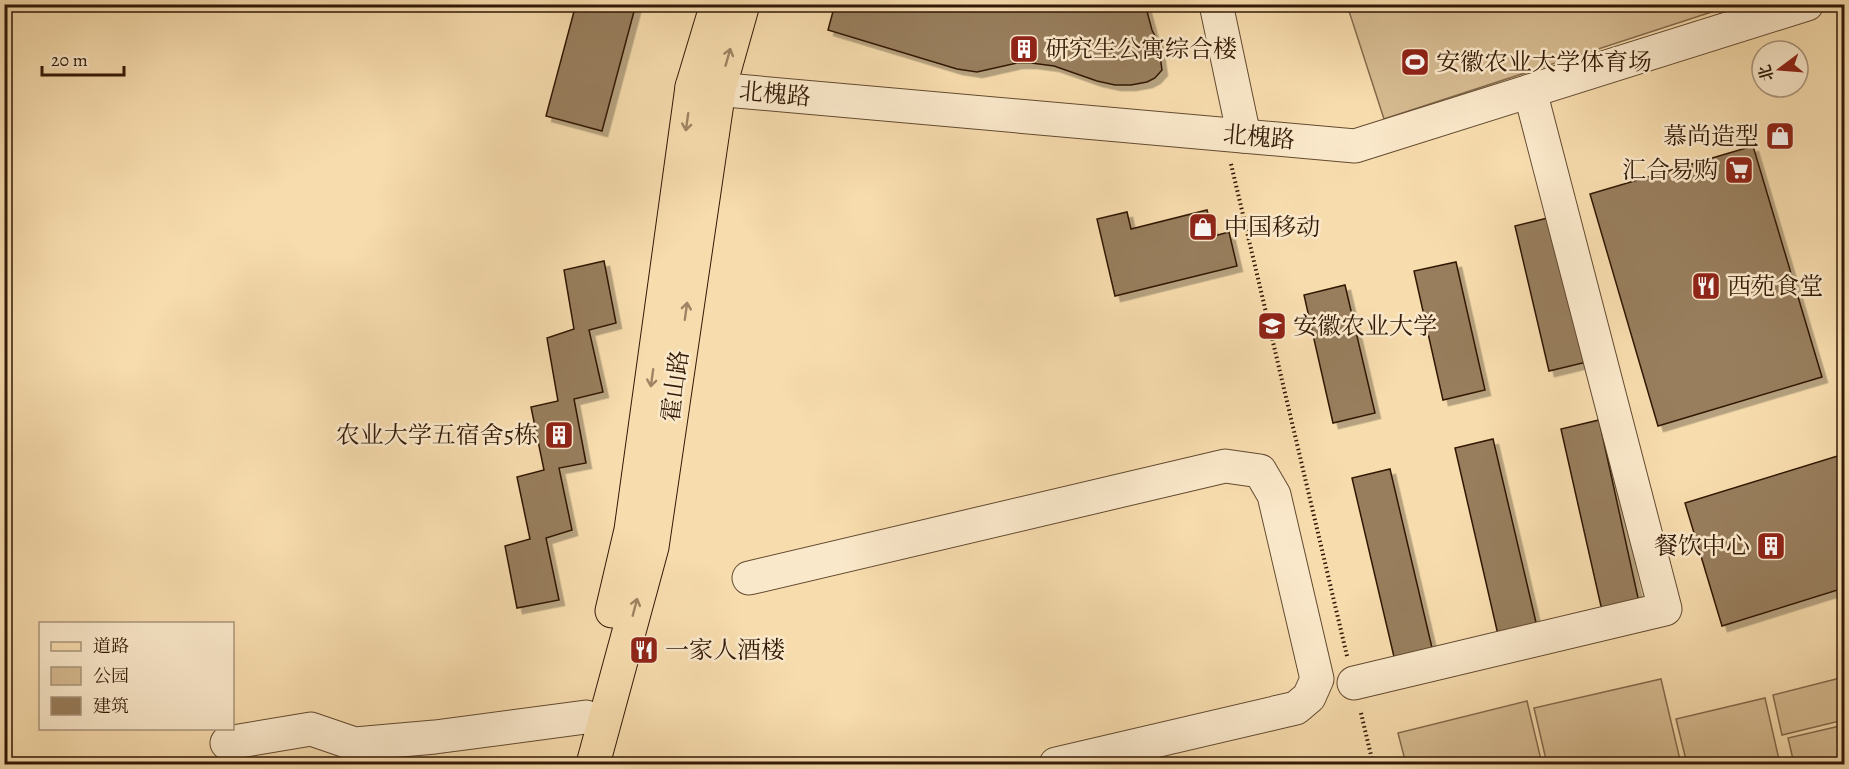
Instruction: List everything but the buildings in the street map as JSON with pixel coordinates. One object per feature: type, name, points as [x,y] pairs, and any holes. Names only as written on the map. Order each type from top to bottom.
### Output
[{"type":"main road","name":"霍山路","points":[[593,765],[652,547],[717,4]]},
{"type":"main road","name":"霍山路","points":[[572,765],[586,717],[631,530],[706,88],[743,4]]},
{"type":"street","points":[[1216,4],[1234,135]]},
{"type":"street","name":"北槐路","points":[[706,88],[1355,146],[1807,4]]},
{"type":"street","points":[[1354,683],[1665,609],[1530,91]]},
{"type":"street","points":[[749,578],[1225,466],[1260,471],[1274,495],[1317,679],[1309,697],[1296,708],[1056,765]]},
{"type":"street","points":[[227,742],[311,729],[355,744],[435,737],[586,717]]},
{"type":"path","points":[[1234,135],[1373,765]]},
{"type":"green space","points":[[1347,4],[1733,5],[1384,119]]},
{"type":"green space","points":[[1844,677],[1844,720],[1782,735],[1773,695]]},
{"type":"green space","points":[[1661,679],[1681,764],[1547,764],[1534,708]]},
{"type":"green space","points":[[1765,698],[1780,764],[1687,764],[1676,719]]},
{"type":"green space","points":[[1527,701],[1542,764],[1406,764],[1398,733]]},
{"type":"green space","points":[[1844,725],[1844,764],[1794,764],[1788,738]]},
{"type":"place","name":"研究生公寓综合楼","points":[[1024,49]]},
{"type":"place","name":"安徽农业大学体育场","points":[[1415,62]]},
{"type":"place","name":"慕尚造型","points":[[1780,136]]},
{"type":"place","name":"汇合易购","points":[[1739,170]]},
{"type":"place","name":"中国移动","points":[[1203,227]]},
{"type":"place","name":"西苑食堂","points":[[1706,286]]},
{"type":"place","name":"安徽农业大学","points":[[1272,326]]},
{"type":"place","name":"农业大学五宿舍5栋","points":[[559,435]]},
{"type":"place","name":"餐饮中心","points":[[1771,546]]},
{"type":"place","name":"一家人酒楼","points":[[644,650]]}]
